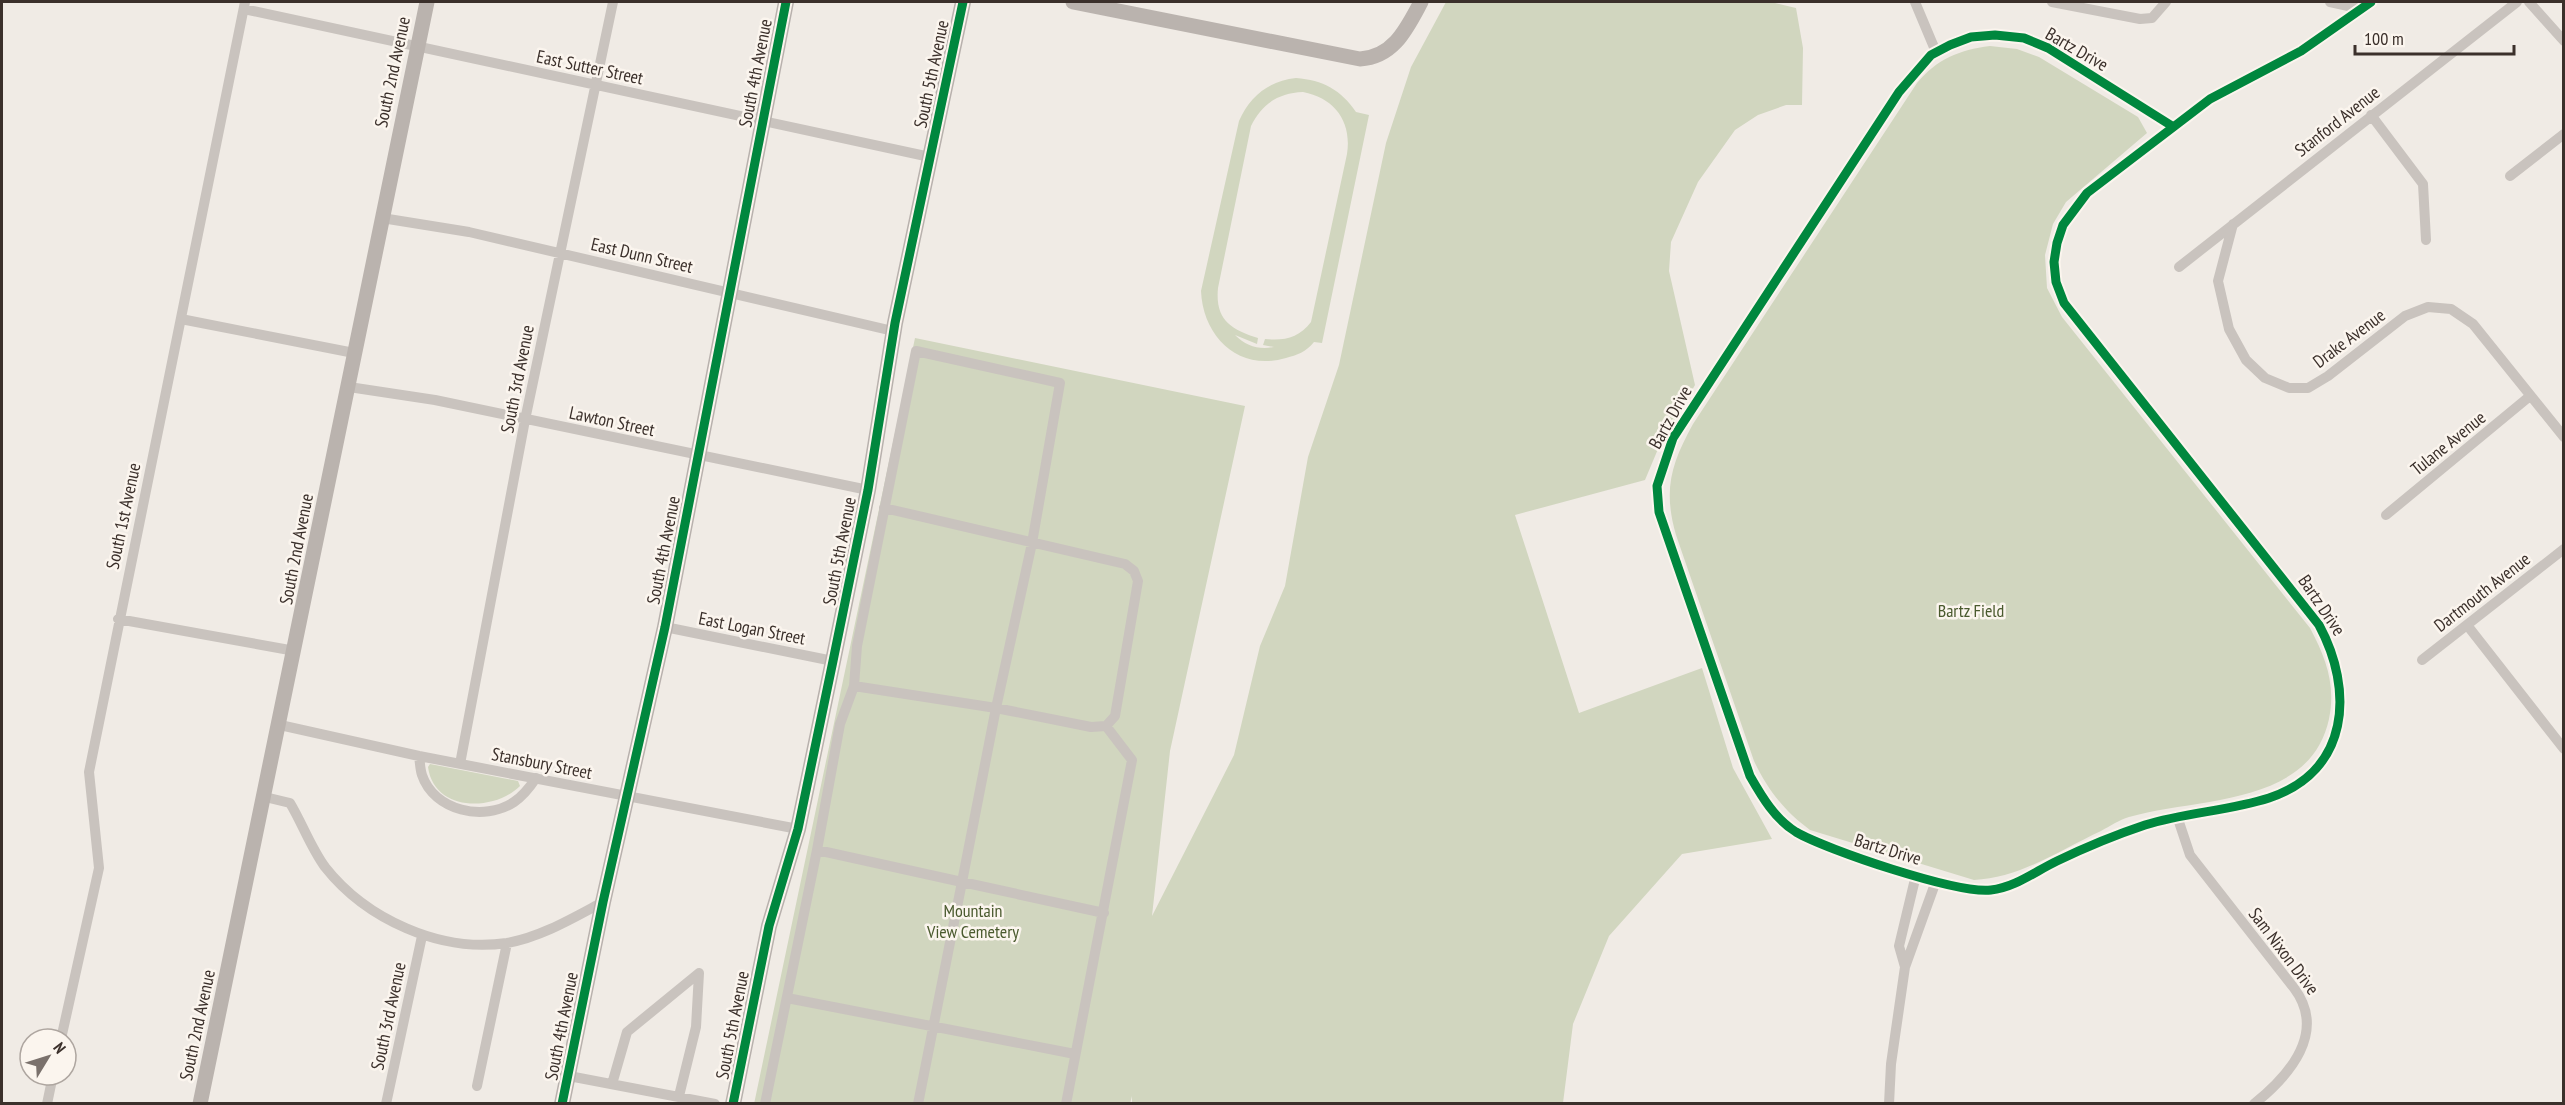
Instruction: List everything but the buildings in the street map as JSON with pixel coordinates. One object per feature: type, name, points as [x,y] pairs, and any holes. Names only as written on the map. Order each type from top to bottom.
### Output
[{"type":"main road","name":"South 4th Avenue","points":[[562,1104],[603,902],[665,627],[786,2]]},
{"type":"main road","name":"South 5th Avenue","points":[[733,1104],[769,926],[798,829],[834,661],[868,490],[893,331],[963,2]]},
{"type":"street","name":"South 2nd Avenue","points":[[200,1104],[265,798],[427,2]]},
{"type":"street","name":"South 3rd Avenue","points":[[460,764],[525,420],[613,2]]},
{"type":"street","points":[[1073,2],[1352,59],[1369,58],[1388,51],[1400,38],[1421,2]]},
{"type":"street","points":[[1915,2],[1936,52]]},
{"type":"street","points":[[2052,2],[2140,20],[2152,18],[2166,2]]},
{"type":"street","points":[[2330,2],[2366,5]]},
{"type":"street","name":"Stanford Avenue","points":[[2179,267],[2371,114],[2517,2]]},
{"type":"street","points":[[2529,2],[2564,41]]},
{"type":"street","name":"East Sutter Street","points":[[245,5],[417,46],[930,157]]},
{"type":"street","name":"South 1st Avenue","points":[[64,1027],[99,868],[89,772],[118,619],[245,5]]},
{"type":"street","name":"Bartz Drive","points":[[2172,126],[2048,48],[2024,38],[1995,35],[1971,37],[1936,52],[1915,70],[1899,92],[1673,438],[1656,486],[1659,512],[1740,751],[1764,800],[1778,816],[1802,835],[1830,848],[1936,881],[1971,890],[1992,890],[2015,882],[2118,834],[2177,816],[2271,798],[2296,784],[2314,769],[2329,750],[2339,726],[2341,702],[2333,651],[2319,625],[2097,348],[2064,303],[2056,282],[2054,262],[2063,225],[2073,209],[2092,189],[2172,126],[2225,89],[2301,51],[2366,5]]},
{"type":"street","points":[[2371,114],[2424,184],[2426,240]]},
{"type":"street","points":[[2510,176],[2564,135]]},
{"type":"street","name":"East Dunn Street","points":[[382,218],[469,232],[893,331]]},
{"type":"street","name":"Drake Avenue","points":[[2233,224],[2218,281],[2220,291],[2229,329],[2246,360],[2265,378],[2289,388],[2308,387],[2328,376],[2404,316],[2428,307],[2451,309],[2473,324],[2564,437]]},
{"type":"street","points":[[181,319],[354,353]]},
{"type":"street","points":[[765,1104],[817,850],[840,724],[854,686],[857,646],[916,351],[1060,383],[1032,543],[996,708],[918,1104]]},
{"type":"street","name":"Lawton Street","points":[[349,387],[435,400],[699,457],[868,490]]},
{"type":"street","name":"Tulane Avenue","points":[[2386,515],[2530,396]]},
{"type":"street","points":[[854,686],[996,708],[1091,727],[1106,726],[1115,716],[1138,581],[1134,571],[1125,564],[884,508]]},
{"type":"street","name":"Dartmouth Avenue","points":[[2422,660],[2564,549]]},
{"type":"street","points":[[118,619],[295,651]]},
{"type":"street","points":[[2467,625],[2564,749]]},
{"type":"street","name":"East Logan Street","points":[[665,627],[834,661]]},
{"type":"street","name":"Stansbury Street","points":[[280,725],[419,756],[798,829]]},
{"type":"street","points":[[1066,1104],[1132,760],[1106,726]]},
{"type":"street","points":[[419,756],[422,776],[430,789],[446,803],[461,810],[480,812],[497,810],[513,803],[536,778]]},
{"type":"street","points":[[265,798],[290,803],[325,866],[366,907],[422,936],[467,944],[507,943],[546,931],[603,902]]},
{"type":"street","name":"Sam Nixon Drive","points":[[2177,816],[2190,855],[2294,988],[2306,1007],[2308,1030],[2304,1042],[2275,1086],[2254,1104]]},
{"type":"street","points":[[817,850],[1104,913]]},
{"type":"street","points":[[1905,967],[1899,946],[1916,875]]},
{"type":"street","points":[[1889,1104],[1891,1064],[1905,967],[1936,881]]},
{"type":"street","name":"South 3rd Avenue","points":[[386,1104],[422,936]]},
{"type":"street","points":[[477,1086],[507,943]]},
{"type":"street","points":[[612,1084],[627,1032],[699,973],[696,1027],[679,1096]]},
{"type":"street","points":[[787,998],[1075,1054]]},
{"type":"street","points":[[569,1076],[715,1104]]},
{"type":"street","points":[[47,1104],[51,1087]]},
{"type":"green space","name":"Mountain View Cemetery","points":[[1446,2],[1771,2],[1796,8],[1803,48],[1802,105],[1786,105],[1758,115],[1735,130],[1698,182],[1671,242],[1669,271],[1695,385],[1658,449],[1645,480],[1515,515],[1579,713],[1702,668],[1733,768],[1772,839],[1682,854],[1609,936],[1573,1024],[1563,1103],[1132,1104],[1132,1096],[1130,1104],[754,1104],[915,338],[1245,406],[1170,751],[1152,916],[1234,755],[1260,646],[1285,586],[1308,457],[1339,365],[1386,143],[1411,67]]},
{"type":"green space","name":"Bartz Field","points":[[1990,46],[2017,49],[2039,57],[2138,117],[2147,133],[2066,202],[2053,224],[2045,255],[2047,288],[2062,317],[2310,628],[2321,650],[2328,672],[2331,707],[2318,748],[2299,769],[2275,783],[2247,794],[2129,817],[2024,869],[1974,880],[1810,830],[1778,799],[1754,761],[1676,535],[1672,519],[1670,491],[1671,478],[1679,452],[1693,424],[1917,83],[1932,68],[1949,57],[1968,50]]},
{"type":"green space","points":[[1306,79],[1323,84],[1338,92],[1356,112],[1369,115],[1322,343],[1314,342],[1301,353],[1286,358],[1269,361],[1253,360],[1239,355],[1216,336],[1203,308],[1201,291],[1239,121],[1255,97],[1269,86],[1286,80]],"holes":[[[1303,92],[1314,95],[1339,113],[1344,122],[1348,142],[1311,322],[1301,332],[1291,337],[1265,339],[1263,345],[1274,347],[1258,347],[1244,342],[1235,335],[1257,344],[1258,338],[1240,331],[1226,321],[1219,308],[1218,299],[1218,288],[1251,126],[1260,112],[1278,97]]]},
{"type":"green space","points":[[430,764],[518,781],[520,786],[496,800],[467,803],[453,800],[441,793],[433,782],[428,767]]},
{"type":"cycle path","points":[[562,1104],[603,902],[665,627],[786,2]]},
{"type":"cycle path","points":[[733,1104],[769,926],[798,829],[868,490],[895,323],[963,2]]},
{"type":"cycle path","points":[[2172,126],[2048,48],[2024,38],[1995,35],[1971,37],[1931,55],[1899,92],[1673,438],[1657,486],[1659,512],[1750,776],[1775,814],[1796,832],[1862,859],[1923,878],[1974,889],[2000,889],[2079,851],[2145,825],[2269,798],[2296,785],[2316,769],[2330,749],[2338,726],[2340,701],[2337,676],[2330,650],[2319,625],[2064,303],[2056,282],[2054,262],[2063,225],[2087,193],[2210,99],[2301,51],[2371,2]]}]
